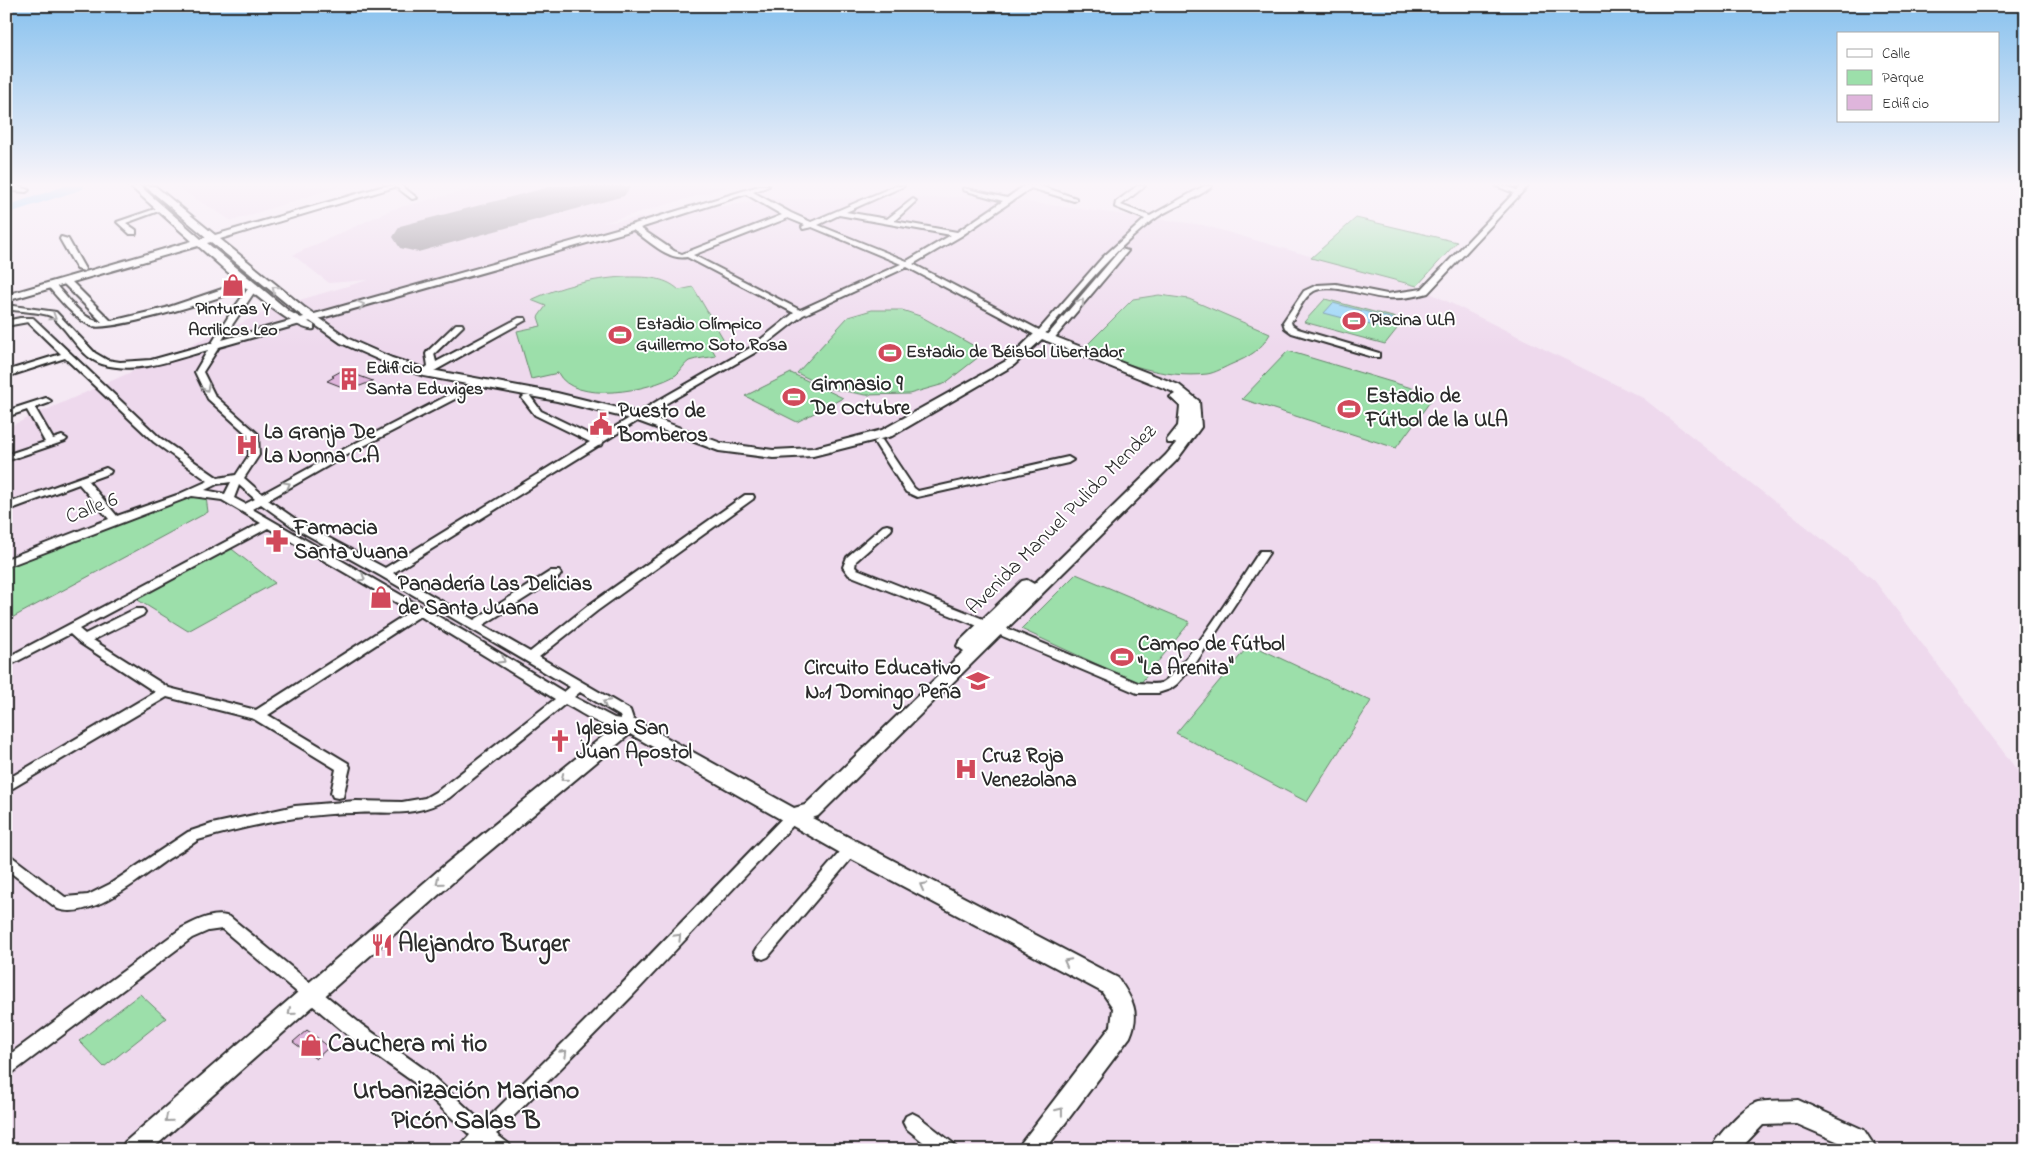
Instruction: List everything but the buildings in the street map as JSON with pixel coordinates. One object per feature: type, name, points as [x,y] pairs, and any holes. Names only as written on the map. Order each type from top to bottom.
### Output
[{"type":"street","points":[[64,240],[81,269]]},
{"type":"street","points":[[6,290],[170,247],[179,240]]},
{"type":"street","points":[[6,298],[66,281],[192,240]]},
{"type":"street","points":[[211,240],[251,286],[286,314],[301,321],[332,343],[382,365],[414,377],[557,397],[719,447],[773,454],[813,452],[887,433],[1010,362],[1042,339],[1103,261],[1127,240]]},
{"type":"street","points":[[214,240],[345,341],[388,360],[428,370],[475,386],[634,421],[697,449],[724,456],[766,461],[815,458],[879,442],[914,427],[1018,366],[1135,240]]},
{"type":"street","points":[[223,246],[230,240]]},
{"type":"street","points":[[6,307],[53,314],[95,358],[114,365],[151,364],[588,240]]},
{"type":"street","points":[[652,240],[677,256],[688,255],[725,240]]},
{"type":"street","points":[[468,1150],[628,990],[793,816],[811,811],[991,627],[1170,458],[1195,427],[1195,404],[1175,388],[1027,333],[899,268],[838,240]]},
{"type":"street","points":[[844,240],[907,264],[1042,339]]},
{"type":"street","points":[[385,573],[753,350],[800,313],[899,268],[948,240]]},
{"type":"street","points":[[1376,355],[1295,330],[1288,326],[1287,322],[1308,291],[1314,288],[1335,287],[1388,296],[1413,295],[1425,291],[1472,240]]},
{"type":"street","points":[[688,255],[800,313]]},
{"type":"street","points":[[66,281],[108,323]]},
{"type":"street","points":[[52,285],[94,324],[124,321],[251,286]]},
{"type":"street","points":[[228,497],[254,455],[253,434],[210,397],[199,372],[251,286]]},
{"type":"street","points":[[6,324],[20,320],[30,320],[157,440],[214,480]]},
{"type":"street","points":[[428,370],[522,320]]},
{"type":"street","points":[[428,370],[430,354],[458,326]]},
{"type":"street","points":[[6,374],[65,355]]},
{"type":"street","points":[[244,509],[351,449],[475,386]]},
{"type":"street","points":[[527,398],[538,413],[599,442]]},
{"type":"street","points":[[6,414],[46,401]]},
{"type":"street","points":[[30,406],[50,442]]},
{"type":"street","points":[[6,458],[62,438]]},
{"type":"street","points":[[879,442],[910,490],[917,494],[1068,460]]},
{"type":"street","points":[[6,508],[106,470]]},
{"type":"street","points":[[192,493],[214,480],[238,478],[261,500],[298,525],[475,625],[577,688],[625,714],[629,725]]},
{"type":"street","points":[[81,480],[114,520]]},
{"type":"street","points":[[192,493],[210,493],[228,497],[244,509],[564,698],[612,724],[629,725],[851,849],[1110,985],[1124,1006],[1122,1030],[1030,1150]]},
{"type":"street","name":"Calle 6","points":[[6,563],[114,520],[192,493]]},
{"type":"street","points":[[530,658],[593,608],[749,497]]},
{"type":"street","points":[[6,663],[269,523]]},
{"type":"street","points":[[886,528],[851,560],[849,567],[853,572],[1137,688],[1166,686],[1192,661],[1264,552]]},
{"type":"street","points":[[475,625],[555,574]]},
{"type":"street","points":[[258,716],[419,611]]},
{"type":"street","points":[[84,640],[140,612]]},
{"type":"street","points":[[70,628],[84,640],[164,692],[258,716],[343,767],[338,793]]},
{"type":"street","points":[[6,860],[62,904],[89,901],[115,889],[193,836],[212,830],[295,812],[356,807],[416,807],[444,794],[577,688]]},
{"type":"street","points":[[6,787],[164,692]]},
{"type":"street","points":[[133,1150],[461,863],[629,725]]},
{"type":"street","points":[[763,952],[851,849]]},
{"type":"street","points":[[6,1068],[187,933],[206,924],[225,922],[356,1031],[422,1077],[483,1135],[503,1150]]},
{"type":"street","points":[[1722,1150],[1758,1114],[1798,1112],[1856,1138],[1865,1150]]},
{"type":"street","points":[[912,1122],[948,1150]]},
{"type":"shaded area","name":"Circuito Educativo Nº1 Domingo Peña","points":[[326,240],[1254,240],[1420,288],[1643,398],[1874,580],[2026,782],[2026,1150],[6,1150],[6,428],[279,306],[368,280],[329,283],[293,255]]},
{"type":"green space","points":[[1331,240],[1448,240],[1457,242],[1417,286],[1311,258]]},
{"type":"green space","name":"Estadio Olímpico Guillermo Soto Rosa","points":[[624,277],[646,277],[660,280],[673,285],[679,290],[693,287],[724,340],[709,343],[716,356],[689,361],[676,375],[664,381],[631,390],[596,392],[580,389],[567,383],[558,373],[531,379],[517,331],[541,326],[538,317],[546,306],[531,300],[576,284]]},
{"type":"green space","points":[[1159,295],[1189,299],[1270,334],[1259,349],[1249,356],[1207,374],[1191,375],[1159,372],[1129,364],[1084,348],[1133,299]]},
{"type":"green space","name":"Piscina ULA","points":[[1325,299],[1404,320],[1385,344],[1304,322]]},
{"type":"green space","points":[[872,310],[902,310],[920,316],[985,352],[944,384],[909,394],[866,395],[828,388],[797,373],[848,317]]},
{"type":"green space","name":"Estadio de Fútbol de la ULA","points":[[1288,351],[1435,395],[1396,448],[1242,399]]},
{"type":"green space","name":"Gimnasio 9 De Octubre","points":[[791,373],[843,398],[797,422],[745,396]]},
{"type":"green space","points":[[205,490],[208,512],[6,621],[6,563]]},
{"type":"green space","points":[[228,546],[275,583],[188,631],[133,597]]},
{"type":"green space","name":"Campo de fútbol \"La Arenita\"","points":[[1076,574],[1190,622],[1140,684],[1021,629]]},
{"type":"green space","points":[[1250,644],[1371,701],[1307,802],[1176,733]]},
{"type":"green space","points":[[140,994],[166,1018],[104,1067],[79,1041]]},
{"type":"water","points":[[1333,303],[1394,319],[1386,329],[1324,313]]},
{"type":"place","name":"Pinturas Y Acrilicos Leo","points":[[233,285]]},
{"type":"place","name":"Piscina ULA","points":[[1354,321]]},
{"type":"place","name":"Estadio Olímpico Guillermo Soto Rosa","points":[[620,335]]},
{"type":"place","name":"Estadio de Béisbol Libertador","points":[[890,353]]},
{"type":"place","name":"Edificio Santa Eduviges","points":[[349,379]]},
{"type":"place","name":"Gimnasio 9 De Octubre","points":[[794,397]]},
{"type":"place","name":"Estadio de Fútbol de la ULA","points":[[1349,409]]},
{"type":"place","name":"Puesto de Bomberos","points":[[601,424]]},
{"type":"place","name":"La Granja De La Nonna C.A","points":[[247,445]]},
{"type":"place","name":"Farmacia Santa Juana","points":[[277,541]]},
{"type":"place","name":"Panadería Las Delicias de Santa Juana","points":[[381,597]]},
{"type":"place","name":"Campo de fútbol \"La Arenita\"","points":[[1122,657]]},
{"type":"place","name":"Circuito Educativo Nº1 Domingo Peña","points":[[978,681]]},
{"type":"place","name":"Iglesia San Juan Apostol","points":[[560,741]]},
{"type":"place","name":"Cruz Roja Venezolana","points":[[966,769]]},
{"type":"place","name":"Alejandro Burger","points":[[382,945]]},
{"type":"place","name":"Cauchera mi tio","points":[[311,1045]]},
{"type":"district","name":"Urbanización Mariano Picón Salas B","points":[[466,1107]]}]
